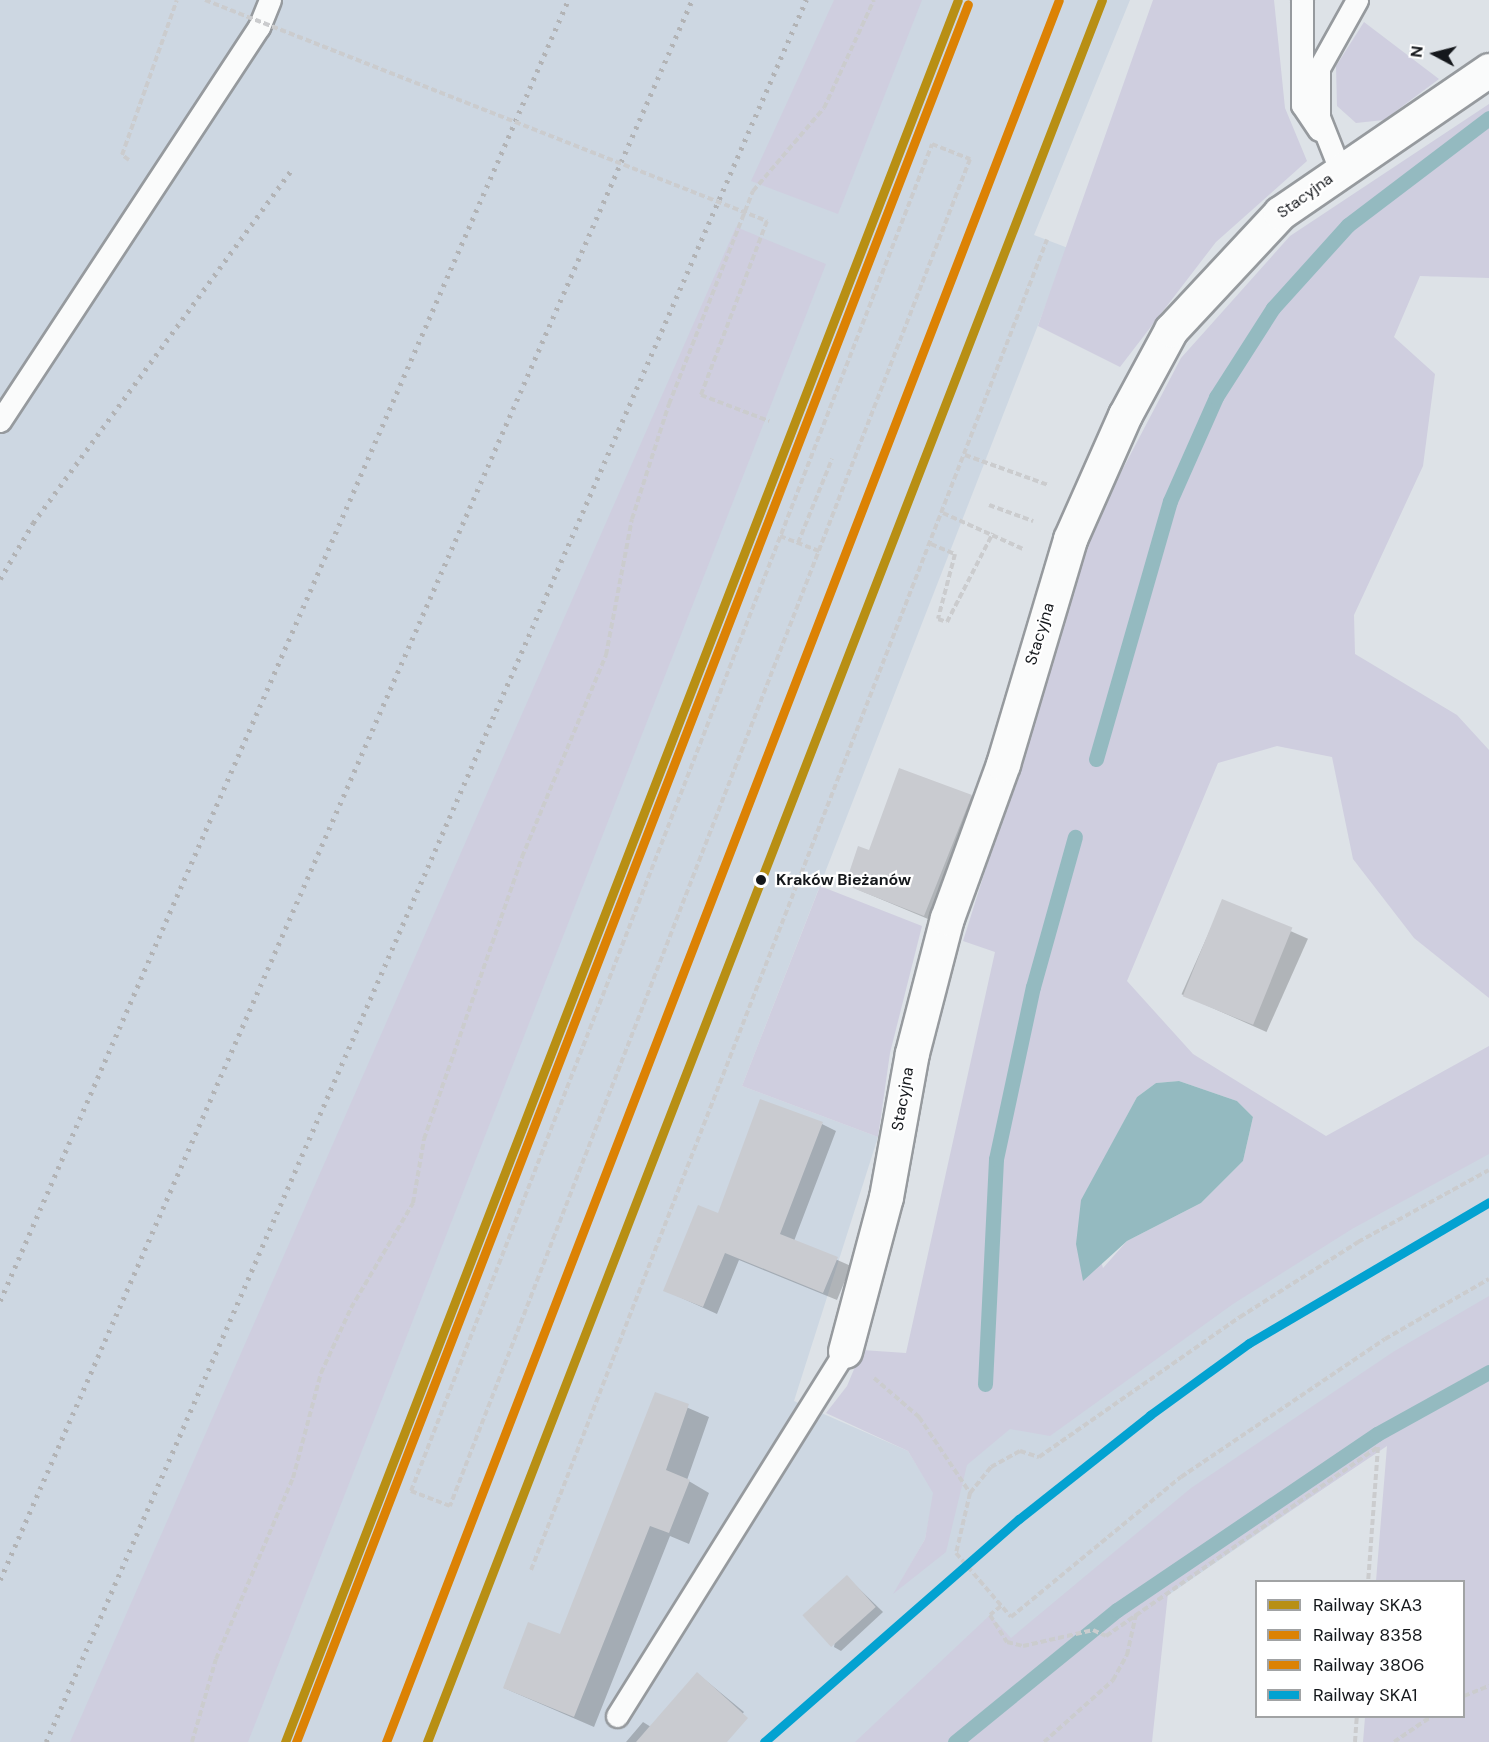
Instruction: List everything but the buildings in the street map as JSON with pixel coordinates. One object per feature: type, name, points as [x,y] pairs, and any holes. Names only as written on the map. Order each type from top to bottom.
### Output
[{"type":"street","name":"Stacyjna","points":[[845,1351],[886,1197],[912,1053],[947,918],[1003,764],[1084,504],[1171,330],[1280,213],[1489,70]]},
{"type":"lane","points":[[0,421],[259,27],[270,0]]},
{"type":"lane","points":[[1302,0],[1302,105],[1324,137],[1340,170]]},
{"type":"lane","points":[[1324,137],[1318,68],[1357,0]]},
{"type":"lane","points":[[617,1716],[845,1351]]},
{"type":"path","points":[[132,126],[177,0]]},
{"type":"path","points":[[206,0],[767,221],[701,395],[769,421]]},
{"type":"path","points":[[192,1742],[216,1659],[293,1478],[321,1373],[351,1308],[413,1203],[424,1138],[522,857],[606,655],[632,519],[669,404],[753,191],[824,108],[874,0]]},
{"type":"path","points":[[932,144],[970,159],[450,1506],[411,1491],[780,536],[932,144]]},
{"type":"path","points":[[531,1570],[931,544],[1047,240]]},
{"type":"path","points":[[964,455],[1060,489]]},
{"type":"path","points":[[798,543],[832,459]]},
{"type":"path","points":[[989,505],[1029,520]]},
{"type":"path","points":[[943,513],[993,533],[1028,552]]},
{"type":"path","points":[[931,544],[955,554],[938,619],[947,622],[993,533]]},
{"type":"path","points":[[780,536],[819,551]]},
{"type":"path","points":[[1489,1170],[1358,1242],[1240,1317],[1039,1457],[1020,1451],[991,1467],[970,1492],[956,1553],[1011,1617],[1181,1477],[1385,1339],[1489,1279]]},
{"type":"path","points":[[845,1351],[919,1417],[970,1492]]},
{"type":"path","points":[[1001,1606],[990,1615],[1007,1642],[1023,1646],[1093,1630],[1107,1636],[1378,1447],[1368,1580]]},
{"type":"path","points":[[1044,1742],[1113,1680],[1127,1655],[1136,1614]]},
{"type":"path","points":[[1465,1696],[1489,1686]]},
{"type":"path","points":[[1355,1742],[1357,1718]]},
{"type":"path","points":[[1394,1742],[1429,1718]]},
{"type":"shaded area","points":[[0,0],[1130,0],[1034,235],[1068,248],[742,1086],[878,1137],[794,1401],[908,1451],[934,1493],[925,1539],[896,1590],[936,1544],[967,1444],[1489,1138],[1489,1394],[1387,1445],[1170,1594],[970,1742],[0,1742]]},
{"type":"shaded area","points":[[834,0],[922,0],[838,214],[751,181]]},
{"type":"shaded area","points":[[1153,0],[1274,0],[1285,108],[1307,161],[1216,242],[1120,367],[1038,326]]},
{"type":"shaded area","points":[[1364,22],[1439,79],[1384,120],[1356,123],[1337,106],[1336,66]]},
{"type":"shaded area","points":[[1489,104],[1489,278],[1420,276],[1394,337],[1435,374],[1423,466],[1354,615],[1355,654],[1457,715],[1489,750],[1489,998],[1414,938],[1353,859],[1332,757],[1277,746],[1218,763],[1127,981],[1193,1054],[1326,1136],[1489,1046],[1489,1154],[1352,1229],[1233,1304],[1050,1436],[1010,1429],[967,1465],[946,1552],[893,1594],[925,1539],[933,1493],[908,1451],[826,1413],[847,1386],[862,1350],[906,1353],[995,952],[963,941],[1094,524],[1181,358],[1290,236]],"holes":[[[1179,1081],[1237,1101],[1253,1117],[1243,1161],[1201,1203],[1127,1241],[1103,1268],[1082,1200],[1137,1097],[1156,1083]]]},
{"type":"shaded area","points":[[736,227],[826,264],[248,1742],[70,1742]]},
{"type":"shaded area","points":[[820,886],[922,926],[890,1053],[878,1137],[742,1086]]},
{"type":"shaded area","points":[[1179,1081],[1237,1101],[1253,1117],[1243,1161],[1201,1203],[1127,1241],[1083,1281],[1076,1244],[1081,1200],[1137,1097],[1156,1083]]},
{"type":"shaded area","points":[[1489,1296],[1489,1742],[1363,1742],[1365,1718],[1465,1718],[1465,1580],[1376,1580],[1387,1446],[1168,1593],[1152,1742],[855,1742],[990,1615],[1011,1638],[1191,1488],[1393,1352]]},
{"type":"waterway","points":[[1096,759],[1170,501],[1216,397],[1273,308],[1348,225],[1489,118]]},
{"type":"waterway","points":[[985,1384],[996,1159],[1033,987],[1075,837]]},
{"type":"waterway","points":[[955,1742],[1117,1610],[1377,1434],[1489,1372]]},
{"type":"railway","points":[[0,1301],[568,0]]},
{"type":"railway","points":[[0,1580],[692,0]]},
{"type":"railway","points":[[46,1742],[806,0]]},
{"type":"railway","points":[[0,579],[33,523],[291,171]]},
{"type":"rail line","name":"SKA3","points":[[285,1742],[958,0]]},
{"type":"rail line","name":"8358","points":[[386,1742],[1059,0]]},
{"type":"rail line","name":"SKA3","points":[[427,1742],[1102,0]]},
{"type":"rail line","name":"3806","points":[[296,1742],[968,4]]},
{"type":"rail line","name":"SKA1","points":[[764,1742],[1019,1519],[1150,1415],[1249,1343],[1489,1202]]},
{"type":"place","name":"Kraków Bieżanów","points":[[761,880]]}]
